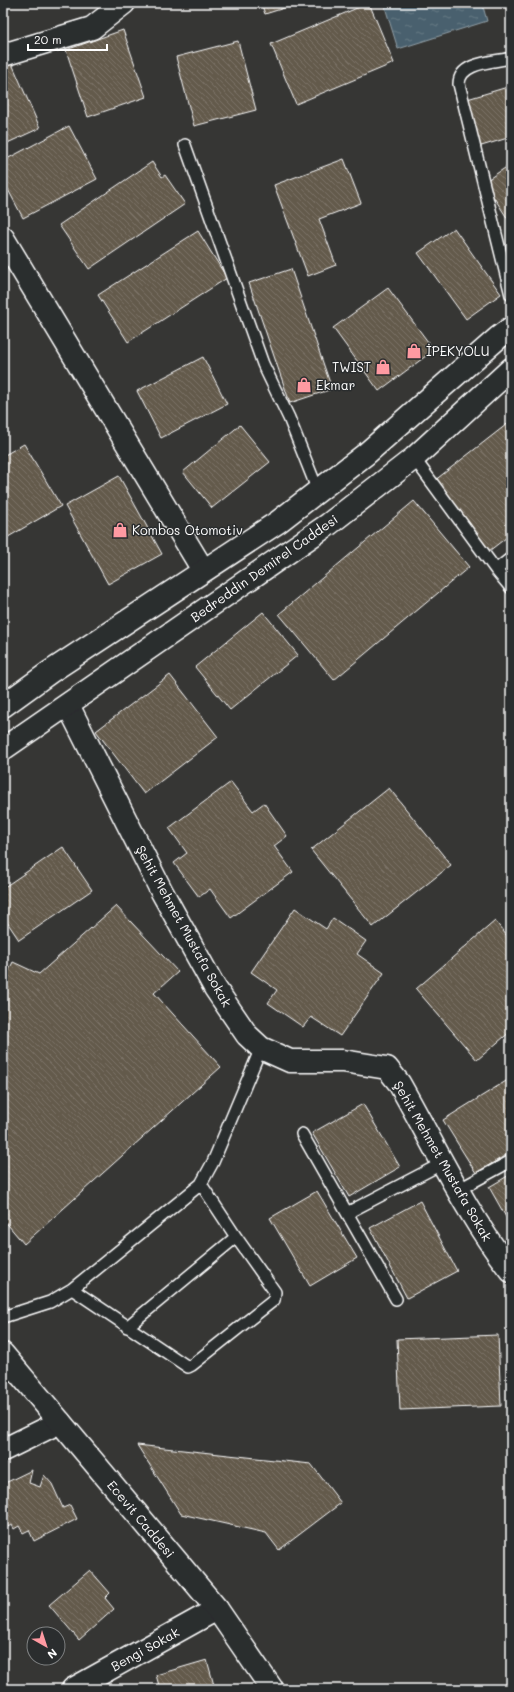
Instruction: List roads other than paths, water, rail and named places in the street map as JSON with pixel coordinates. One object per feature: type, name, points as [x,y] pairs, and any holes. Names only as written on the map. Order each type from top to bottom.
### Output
[{"type":"main road","points":[[3,56],[92,28],[124,3]]},
{"type":"main road","points":[[3,238],[203,570]]},
{"type":"main road","points":[[3,706],[50,672],[278,522],[366,454],[511,328]]},
{"type":"main road","name":"Bedreddin Demirel Caddesi","points":[[3,749],[330,524],[414,458],[510,372]]},
{"type":"main road","name":"Şehit Mehmet Mustafa Sokak","points":[[68,705],[162,892],[215,988],[247,1035],[261,1048],[290,1061],[343,1061],[387,1068],[399,1082],[458,1190],[497,1253],[511,1271]]},
{"type":"main road","name":"Ecevit Caddesi","points":[[3,1354],[217,1609],[272,1689]]},
{"type":"main road","points":[[3,1450],[60,1422]]},
{"type":"main road","name":"Bengi Sokak","points":[[72,1689],[217,1609]]},
{"type":"lane","points":[[511,58],[468,67],[460,76],[459,84],[511,295]]},
{"type":"lane","points":[[185,145],[263,364],[289,418],[318,491]]},
{"type":"lane","points":[[414,458],[496,570],[511,588]]},
{"type":"lane","points":[[496,570],[511,558]]},
{"type":"lane","points":[[3,1317],[50,1302],[72,1289],[201,1184],[213,1162],[261,1048]]},
{"type":"lane","points":[[302,1134],[396,1299]]},
{"type":"lane","points":[[458,1190],[511,1162]]},
{"type":"lane","points":[[347,1213],[443,1163]]},
{"type":"lane","points":[[72,1289],[188,1367],[274,1300],[276,1292],[236,1237],[201,1184]]},
{"type":"lane","points":[[127,1327],[236,1237]]},
{"type":"water","points":[[398,3],[482,3],[487,21],[398,49],[385,7]]},
{"type":"place","name":"İPEKYOLU","points":[[414,351]]},
{"type":"place","name":"TWIST","points":[[383,367]]},
{"type":"place","name":"Ekmar","points":[[304,385]]},
{"type":"place","name":"Kombos Otomotiv","points":[[120,530]]}]
